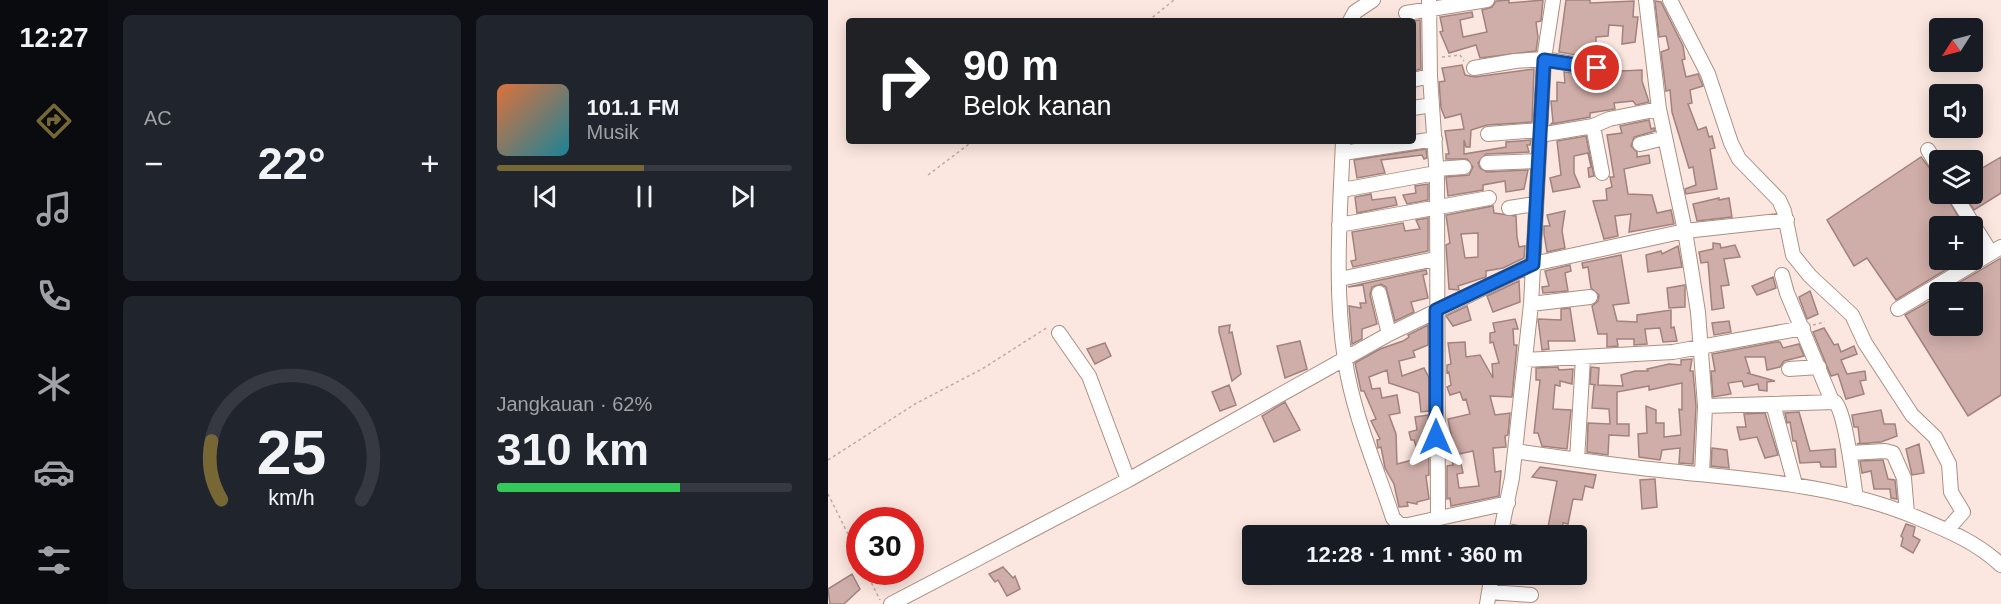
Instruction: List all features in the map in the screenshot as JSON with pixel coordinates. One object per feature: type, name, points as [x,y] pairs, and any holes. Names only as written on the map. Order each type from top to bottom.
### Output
[{"type":"street","points":[[1352,18],[1355,12],[1373,0]]},
{"type":"street","points":[[1406,13],[1430,5],[1487,0]]},
{"type":"street","points":[[1502,525],[1508,503],[1515,451],[1531,304],[1544,60],[1553,0]]},
{"type":"street","points":[[1646,0],[1659,110],[1685,231],[1701,349],[1705,406],[1702,474]]},
{"type":"street","points":[[1670,0],[1708,74],[1739,159],[1779,200],[1787,220],[1795,258],[1810,276],[1852,315],[1865,343],[1912,415],[1931,432],[1948,461],[1950,489],[1964,512],[1948,529]]},
{"type":"street","points":[[1430,5],[1430,76],[1436,171],[1438,517]]},
{"type":"street","points":[[1474,68],[1515,61],[1544,60],[1597,68]]},
{"type":"street","points":[[1416,79],[1430,76]]},
{"type":"street","points":[[1416,108],[1432,105]]},
{"type":"street","points":[[1488,134],[1540,133],[1593,126],[1609,119],[1659,110]]},
{"type":"street","points":[[1593,126],[1602,173]]},
{"type":"street","points":[[1640,144],[1665,138]]},
{"type":"street","points":[[1416,141],[1435,139]]},
{"type":"street","points":[[1378,144],[1343,147],[1339,225],[1340,279],[1345,360],[1367,442],[1394,518],[1403,525],[1508,503]]},
{"type":"street","points":[[1487,163],[1538,161]]},
{"type":"street","points":[[1342,190],[1464,167]]},
{"type":"street","points":[[1339,225],[1489,198]]},
{"type":"street","points":[[1509,208],[1535,204]]},
{"type":"street","points":[[1898,309],[1996,250],[1962,204]]},
{"type":"street","points":[[898,602],[1128,480],[1389,334],[1533,264],[1685,231],[1787,220]]},
{"type":"street","points":[[1340,279],[1435,259]]},
{"type":"street","points":[[1782,276],[1832,401]]},
{"type":"street","points":[[1379,293],[1389,334]]},
{"type":"street","points":[[1531,304],[1590,297]]},
{"type":"street","points":[[1524,360],[1701,349],[1803,328]]},
{"type":"street","points":[[1059,333],[1089,376],[1128,480]]},
{"type":"street","points":[[1577,460],[1583,358]]},
{"type":"street","points":[[1789,369],[1819,367]]},
{"type":"street","points":[[1705,406],[1832,401],[1838,404],[1850,453],[1856,498]]},
{"type":"street","points":[[1773,404],[1795,484]]},
{"type":"street","points":[[1515,451],[1795,484],[1856,498],[1907,513],[1948,529],[1965,538],[2001,565]]},
{"type":"street","points":[[1850,453],[1885,451],[1893,453],[1904,478],[1907,513]]},
{"type":"street","points":[[1488,598],[1531,595]]},
{"type":"path","points":[[1152,18],[1174,0]]},
{"type":"path","points":[[1430,58],[1460,55],[1467,65],[1474,68]]},
{"type":"path","points":[[928,175],[969,144]]},
{"type":"path","points":[[828,460],[915,404],[982,369],[1046,328],[1052,327],[1059,333]]},
{"type":"path","points":[[828,494],[846,530]]},
{"type":"path","points":[[872,585],[882,604]]},
{"type":"building","points":[[1509,0],[1509,3],[1543,0],[1541,21],[1536,22],[1538,37],[1536,51],[1480,58],[1476,45],[1449,53],[1440,32],[1443,31],[1440,17],[1472,12],[1473,17],[1460,20],[1463,37],[1487,32],[1482,10],[1492,7],[1496,1]]},
{"type":"building","points":[[1566,0],[1590,0],[1590,3],[1634,1],[1633,17],[1638,17],[1635,42],[1622,44],[1623,26],[1609,25],[1608,36],[1596,37],[1596,57],[1613,59],[1612,68],[1621,67],[1621,71],[1642,70],[1642,81],[1649,102],[1636,105],[1633,101],[1614,103],[1615,109],[1590,113],[1590,117],[1551,124],[1553,122],[1551,101],[1557,101],[1557,82],[1565,83],[1564,72],[1596,77],[1604,74],[1606,69],[1599,59],[1559,52]]},
{"type":"building","points":[[1655,1],[1661,2],[1683,46],[1685,59],[1682,60],[1686,77],[1698,74],[1703,86],[1690,90],[1692,103],[1688,104],[1698,130],[1706,127],[1709,137],[1712,136],[1715,148],[1710,149],[1717,189],[1686,194],[1685,189],[1696,185],[1693,167],[1689,168],[1672,112],[1670,90],[1666,91],[1661,52],[1669,49],[1666,36],[1659,37]]},
{"type":"building","points":[[1420,20],[1421,69],[1416,70],[1416,21]]},
{"type":"building","points":[[1462,65],[1465,75],[1475,77],[1534,69],[1532,122],[1487,125],[1471,130],[1470,147],[1466,147],[1464,140],[1464,154],[1506,147],[1506,142],[1531,140],[1530,145],[1527,145],[1529,152],[1486,154],[1478,163],[1480,168],[1487,172],[1528,170],[1524,189],[1506,192],[1505,181],[1483,185],[1483,190],[1448,196],[1446,177],[1469,175],[1473,167],[1467,159],[1446,159],[1446,154],[1449,154],[1445,131],[1464,129],[1461,114],[1445,118],[1441,108],[1439,82],[1445,81],[1442,68]]},
{"type":"building","points":[[1649,120],[1651,129],[1654,128],[1655,131],[1634,137],[1631,146],[1637,152],[1637,157],[1649,155],[1650,163],[1624,169],[1628,194],[1652,195],[1657,213],[1671,210],[1674,224],[1629,232],[1631,214],[1615,216],[1618,236],[1604,239],[1593,201],[1607,200],[1606,189],[1612,187],[1610,177],[1614,177],[1607,135],[1622,133],[1620,126]]},
{"type":"building","points":[[1586,136],[1594,176],[1589,177],[1588,168],[1591,167],[1588,153],[1574,156],[1574,173],[1580,187],[1553,192],[1550,178],[1561,175],[1557,141]]},
{"type":"building","points":[[1426,149],[1427,158],[1424,159],[1422,155],[1381,160],[1385,173],[1357,178],[1354,160]]},
{"type":"building","points":[[1921,157],[1929,168],[1929,204],[1951,204],[1958,216],[1929,216],[1929,270],[1946,270],[1896,300],[1867,258],[1854,266],[1827,220]]},
{"type":"building","points":[[2001,157],[2001,193],[1974,210],[1970,204],[1983,204],[1983,168]]},
{"type":"building","points":[[1428,184],[1428,200],[1407,204],[1403,195],[1416,193],[1415,186]]},
{"type":"building","points":[[1371,194],[1372,200],[1395,197],[1397,205],[1357,213],[1355,197]]},
{"type":"building","points":[[1719,198],[1719,200],[1729,198],[1732,217],[1697,221],[1693,204]]},
{"type":"building","points":[[1493,206],[1494,213],[1516,216],[1519,247],[1525,246],[1524,258],[1503,268],[1486,271],[1486,277],[1458,286],[1459,290],[1449,289],[1446,245],[1450,243],[1446,215]],"holes":[[[1478,233],[1478,257],[1465,258],[1461,234]]]},
{"type":"building","points":[[1565,211],[1562,231],[1565,248],[1547,252],[1544,226],[1550,226],[1547,215]]},
{"type":"building","points":[[1428,218],[1428,251],[1353,267],[1351,261],[1356,260],[1352,232],[1403,223],[1405,231],[1420,229],[1416,220]]},
{"type":"building","points":[[1713,243],[1720,244],[1721,248],[1735,245],[1740,257],[1724,259],[1729,285],[1721,286],[1724,308],[1712,310],[1708,262],[1701,263],[1699,252],[1713,249]]},
{"type":"building","points":[[1678,246],[1682,267],[1648,272],[1646,255],[1661,251],[1662,254]]},
{"type":"building","points":[[1621,255],[1629,303],[1613,305],[1617,321],[1637,322],[1637,315],[1671,310],[1671,328],[1674,327],[1677,341],[1663,342],[1660,328],[1645,329],[1647,344],[1634,345],[1634,339],[1617,339],[1618,346],[1607,347],[1607,334],[1598,334],[1592,306],[1598,301],[1599,295],[1591,288],[1588,267],[1583,268],[1582,263]]},
{"type":"building","points":[[2001,258],[2001,395],[1968,416],[1905,315],[1929,301],[1929,336],[1983,336],[1983,282],[1960,282]]},
{"type":"building","points":[[1570,265],[1571,271],[1565,273],[1568,291],[1543,293],[1542,287],[1549,286],[1545,271]]},
{"type":"building","points":[[1426,270],[1427,274],[1423,275],[1428,298],[1411,302],[1414,312],[1395,321],[1386,287],[1381,284],[1372,287],[1370,295],[1377,324],[1362,329],[1362,339],[1352,344],[1349,306],[1361,308],[1360,303],[1366,303],[1363,285],[1348,287]]},
{"type":"building","points":[[1773,277],[1776,288],[1757,295],[1752,286]]},
{"type":"building","points":[[1519,281],[1520,302],[1493,312],[1487,296]]},
{"type":"building","points":[[1685,285],[1685,307],[1669,308],[1667,288]]},
{"type":"building","points":[[1810,291],[1818,314],[1807,319],[1799,297]]},
{"type":"building","points":[[1467,306],[1471,320],[1453,326],[1446,316]]},
{"type":"building","points":[[1570,308],[1575,341],[1548,341],[1549,349],[1542,350],[1538,319],[1561,320],[1561,309]]},
{"type":"building","points":[[1515,319],[1518,329],[1513,329],[1514,345],[1517,345],[1512,397],[1490,396],[1495,415],[1510,413],[1508,435],[1505,436],[1506,447],[1493,448],[1495,472],[1501,471],[1499,496],[1451,506],[1450,498],[1447,499],[1447,466],[1453,465],[1449,449],[1447,449],[1448,440],[1452,439],[1448,419],[1470,414],[1466,399],[1463,400],[1460,392],[1450,395],[1447,387],[1451,385],[1449,372],[1447,373],[1447,365],[1451,364],[1448,343],[1465,342],[1466,357],[1480,355],[1493,378],[1492,364],[1499,363],[1493,342],[1490,343],[1490,333],[1495,332],[1493,323]],"holes":[[[1473,451],[1479,486],[1459,488],[1457,474],[1463,473],[1459,454]]]},
{"type":"building","points":[[1729,321],[1731,332],[1714,335],[1712,323]]},
{"type":"building","points":[[1230,325],[1229,333],[1232,332],[1241,374],[1232,381],[1219,332],[1219,327]]},
{"type":"building","points":[[1428,325],[1428,345],[1413,351],[1415,357],[1399,361],[1402,376],[1424,368],[1429,378],[1429,411],[1421,412],[1419,393],[1389,383],[1387,370],[1369,377],[1372,389],[1380,388],[1382,398],[1397,395],[1400,413],[1389,415],[1396,434],[1397,464],[1420,458],[1409,432],[1417,430],[1415,417],[1428,415],[1429,475],[1426,476],[1429,499],[1417,502],[1417,504],[1407,502],[1408,506],[1399,507],[1394,484],[1385,468],[1381,447],[1378,448],[1377,440],[1380,439],[1371,421],[1376,419],[1364,391],[1361,391],[1355,363],[1380,349],[1403,341],[1409,337],[1408,335]]},
{"type":"building","points":[[1824,328],[1834,345],[1838,344],[1841,352],[1854,346],[1857,354],[1841,360],[1847,374],[1865,371],[1866,380],[1860,381],[1864,394],[1846,399],[1838,374],[1831,376],[1813,332]]},
{"type":"building","points":[[1300,341],[1307,369],[1285,378],[1277,346]]},
{"type":"building","points":[[1780,342],[1783,348],[1799,344],[1804,356],[1784,361],[1780,367],[1767,370],[1765,357],[1745,357],[1750,373],[1747,373],[1775,381],[1767,382],[1767,391],[1759,390],[1758,384],[1744,387],[1742,381],[1728,383],[1731,394],[1713,397],[1711,371],[1715,371],[1712,354]]},
{"type":"building","points":[[1105,343],[1111,356],[1095,364],[1087,349]]},
{"type":"building","points":[[1692,359],[1690,371],[1693,371],[1696,406],[1693,464],[1679,463],[1680,448],[1662,450],[1660,460],[1639,457],[1638,434],[1647,433],[1646,406],[1656,410],[1656,423],[1664,423],[1664,437],[1681,435],[1679,409],[1682,410],[1682,383],[1649,390],[1649,386],[1617,392],[1617,424],[1629,424],[1629,436],[1609,435],[1608,455],[1587,452],[1588,423],[1610,424],[1609,409],[1592,408],[1594,385],[1596,385],[1590,384],[1591,367],[1599,368],[1598,385],[1623,386],[1621,375],[1635,371],[1648,371],[1647,369],[1669,364],[1681,365],[1681,360]]},
{"type":"building","points":[[1558,367],[1559,370],[1573,369],[1572,384],[1560,381],[1560,386],[1555,385],[1553,409],[1571,410],[1567,449],[1542,446],[1538,433],[1534,433],[1540,380],[1536,380],[1536,368]]},
{"type":"building","points":[[1229,385],[1236,405],[1220,411],[1212,392]]},
{"type":"building","points":[[1285,402],[1300,430],[1274,442],[1262,416]]},
{"type":"building","points":[[1881,410],[1884,424],[1895,424],[1897,436],[1881,442],[1857,444],[1860,443],[1858,427],[1854,427],[1852,415]]},
{"type":"building","points":[[1799,412],[1810,451],[1835,449],[1836,467],[1821,467],[1820,462],[1800,463],[1796,441],[1793,441],[1790,422],[1787,423],[1785,413]]},
{"type":"building","points":[[1765,413],[1778,455],[1765,458],[1757,437],[1740,440],[1737,427],[1746,427],[1744,414]]},
{"type":"building","points":[[1919,444],[1924,473],[1912,475],[1906,449]]},
{"type":"building","points":[[1712,448],[1727,450],[1729,468],[1711,466]]},
{"type":"building","points":[[1883,460],[1888,479],[1895,480],[1897,499],[1891,498],[1890,489],[1874,489],[1871,471],[1862,473],[1860,461]]},
{"type":"building","points":[[1540,467],[1596,475],[1593,488],[1585,486],[1582,500],[1573,499],[1568,524],[1563,523],[1563,525],[1548,525],[1557,481],[1532,477]]},
{"type":"building","points":[[1655,479],[1657,507],[1642,509],[1640,480]]},
{"type":"building","points":[[1906,524],[1915,527],[1913,536],[1920,540],[1913,553],[1901,546],[1903,538],[1901,536]]},
{"type":"building","points":[[1003,567],[1013,578],[1015,576],[1020,589],[1007,596],[998,580],[995,582],[989,574]]},
{"type":"building","points":[[846,578],[846,585],[858,585],[860,589],[844,604],[830,604],[828,589]]},
{"type":"route","points":[[1436,437],[1436,310],[1533,264],[1544,60],[1597,68]]}]
